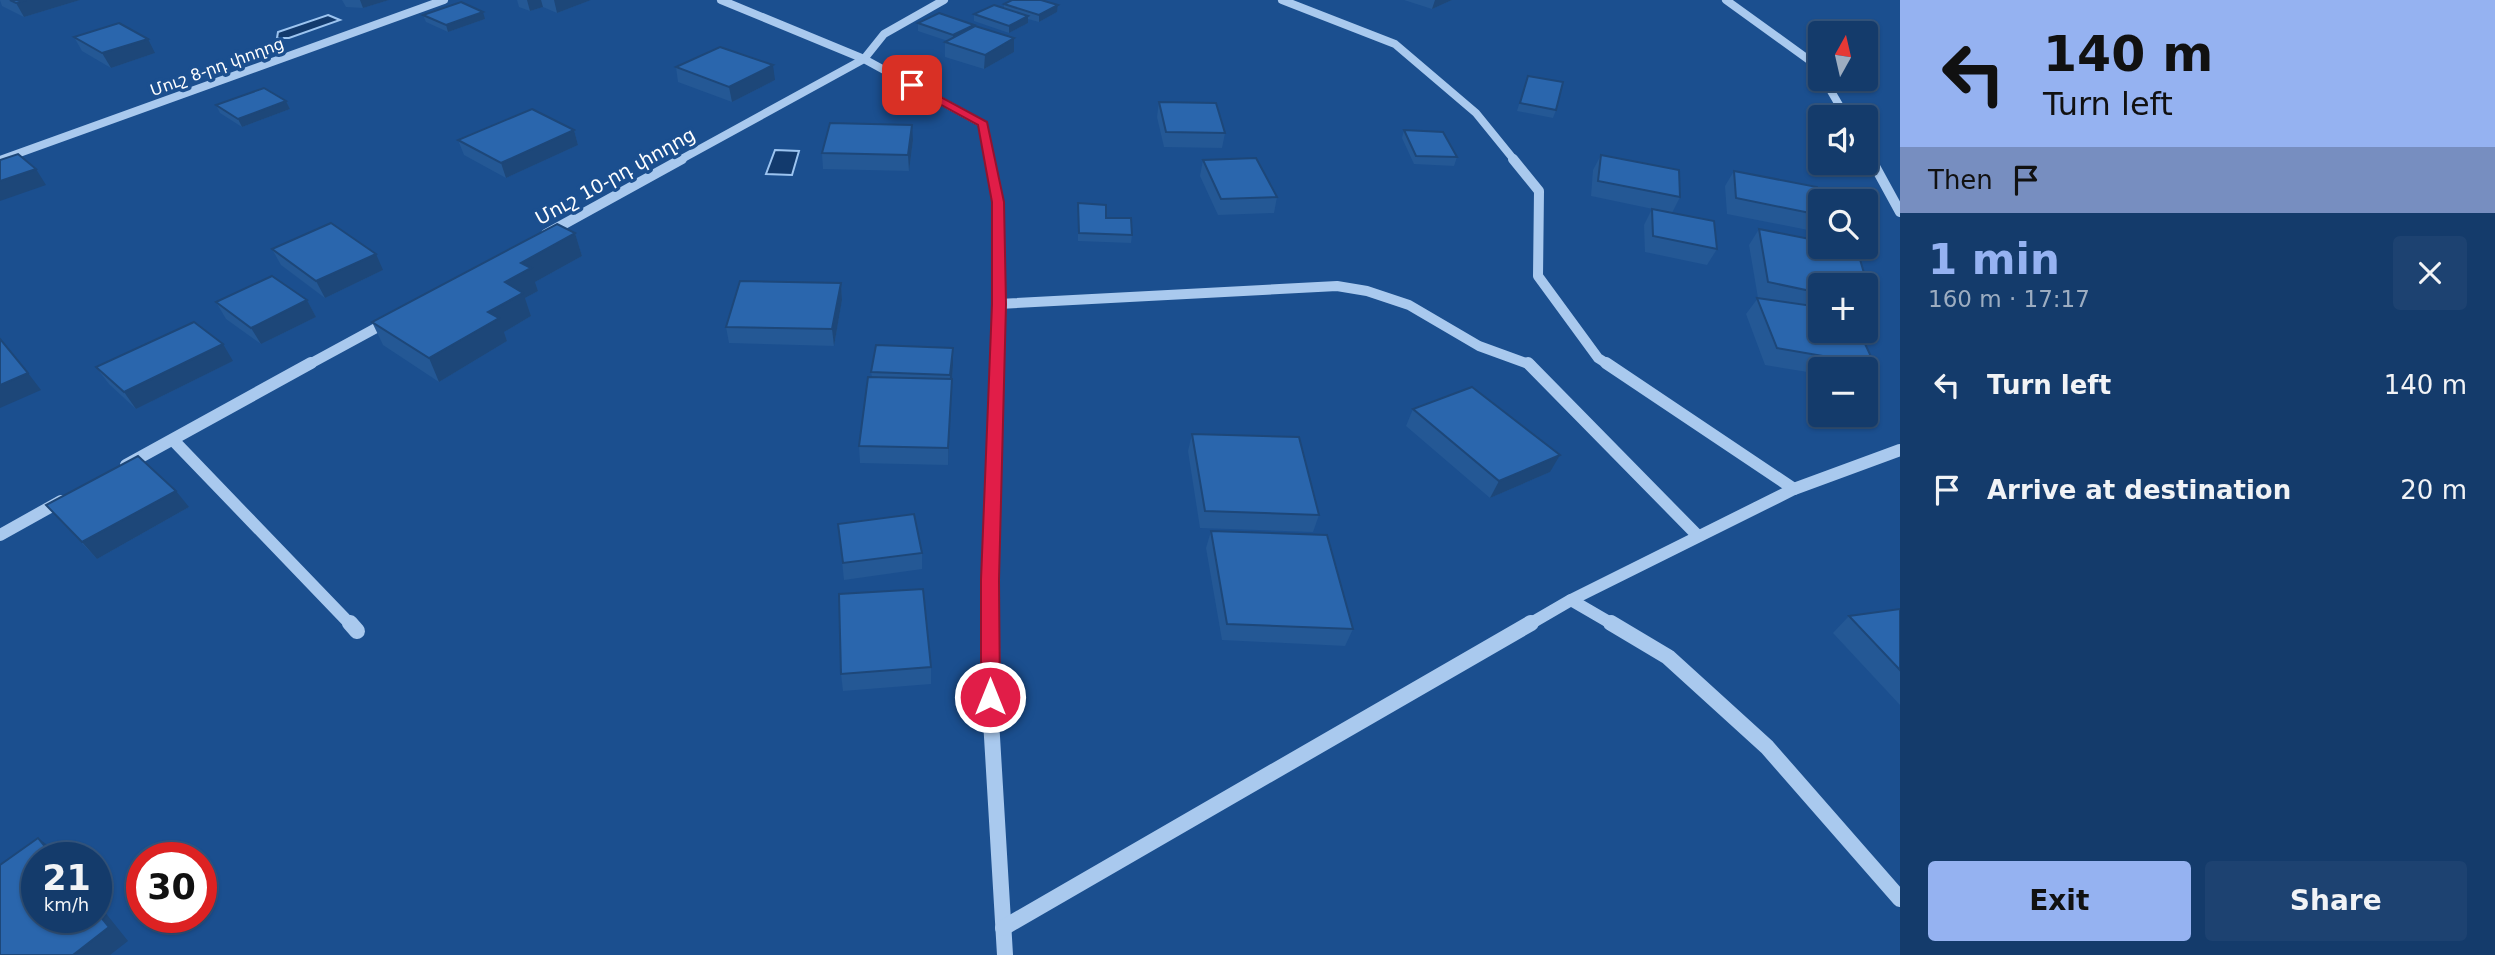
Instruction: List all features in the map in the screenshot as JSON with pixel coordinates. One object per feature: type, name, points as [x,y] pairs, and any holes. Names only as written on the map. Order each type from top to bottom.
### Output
[{"type":"street","name":"Մուշ 8-րդ փողոց","points":[[0,160],[444,0]]},
{"type":"street","points":[[721,0],[864,59],[983,124],[998,202],[999,304],[990,580],[991,720],[1005,955]]},
{"type":"street","name":"Մուշ 10-րդ փողոց","points":[[537,239],[864,59],[884,34],[944,0]]},
{"type":"street","points":[[1282,0],[1395,44],[1476,113],[1539,191],[1538,276],[1598,358],[1794,489]]},
{"type":"street","points":[[1726,0],[1808,59]]},
{"type":"street","points":[[1878,173],[1900,212]]},
{"type":"street","points":[[999,304],[1286,287],[1337,286],[1367,291],[1409,305],[1479,346],[1530,364],[1698,537]]},
{"type":"street","points":[[115,471],[404,313]]},
{"type":"street","points":[[173,440],[357,631]]},
{"type":"street","points":[[1003,928],[1571,600],[1794,489],[1900,450]]},
{"type":"street","points":[[0,535],[69,497]]},
{"type":"street","points":[[1571,600],[1668,657],[1768,747],[1900,899]]},
{"type":"water","points":[[328,15],[340,20],[289,38],[277,38],[278,32]]},
{"type":"water","points":[[775,150],[799,151],[792,175],[766,174]]},
{"type":"building","points":[[1012,0],[1041,0],[1058,5],[1039,15],[1004,4]]},
{"type":"building","points":[[461,2],[483,12],[446,25],[423,15]]},
{"type":"building","points":[[994,5],[1028,16],[1009,26],[974,14]]},
{"type":"building","points":[[939,13],[974,25],[953,35],[918,23]]},
{"type":"building","points":[[119,23],[148,39],[102,53],[74,37]]},
{"type":"building","points":[[975,26],[1014,38],[985,55],[945,42]]},
{"type":"building","points":[[720,47],[773,65],[729,87],[676,67]]},
{"type":"building","points":[[1528,76],[1563,82],[1556,110],[1520,103]]},
{"type":"building","points":[[264,88],[286,101],[238,119],[216,105]]},
{"type":"building","points":[[1159,102],[1216,103],[1225,133],[1166,132]]},
{"type":"building","points":[[532,109],[574,130],[501,163],[458,140]]},
{"type":"building","points":[[830,123],[912,125],[908,155],[822,153]]},
{"type":"building","points":[[1404,130],[1443,132],[1457,157],[1416,156]]},
{"type":"building","points":[[18,154],[36,169],[0,181],[0,160]]},
{"type":"building","points":[[1601,155],[1679,170],[1680,197],[1598,181]]},
{"type":"building","points":[[1256,158],[1277,197],[1221,199],[1203,160]]},
{"type":"building","points":[[1734,171],[1817,189],[1808,189],[1808,213],[1736,198]]},
{"type":"building","points":[[1078,203],[1106,205],[1106,218],[1131,218],[1132,235],[1079,233]]},
{"type":"building","points":[[1652,209],[1714,221],[1717,249],[1653,236]]},
{"type":"building","points":[[331,223],[376,254],[316,281],[272,249]]},
{"type":"building","points":[[557,224],[575,233],[521,263],[531,268],[505,282],[523,293],[488,312],[499,318],[429,358],[372,322]]},
{"type":"building","points":[[1759,229],[1808,239],[1808,259],[1860,259],[1864,273],[1808,273],[1808,290],[1768,282]]},
{"type":"building","points":[[272,276],[307,300],[251,328],[216,302]]},
{"type":"building","points":[[740,281],[841,283],[832,329],[726,327]]},
{"type":"building","points":[[1757,298],[1808,305],[1808,343],[1865,343],[1871,357],[1829,357],[1777,348]]},
{"type":"building","points":[[194,322],[223,344],[124,392],[96,367]]},
{"type":"building","points":[[0,339],[28,373],[0,385]]},
{"type":"building","points":[[876,345],[953,348],[950,375],[871,372]]},
{"type":"building","points":[[868,377],[952,379],[948,448],[859,446]]},
{"type":"building","points":[[1472,387],[1560,455],[1499,481],[1413,409]]},
{"type":"building","points":[[1192,434],[1299,437],[1319,515],[1205,511]]},
{"type":"building","points":[[138,456],[176,491],[82,542],[46,505]]},
{"type":"building","points":[[914,514],[922,553],[843,563],[838,524]]},
{"type":"building","points":[[1211,531],[1327,535],[1353,629],[1227,624]]},
{"type":"building","points":[[923,589],[931,667],[841,674],[839,594]]},
{"type":"building","points":[[1900,609],[1900,670],[1849,616]]},
{"type":"building","points":[[21,850],[21,933],[101,933],[73,955],[0,955],[0,865]]},
{"type":"route","points":[[912,85],[983,124],[998,202],[999,304],[992,476],[990,697]]}]
